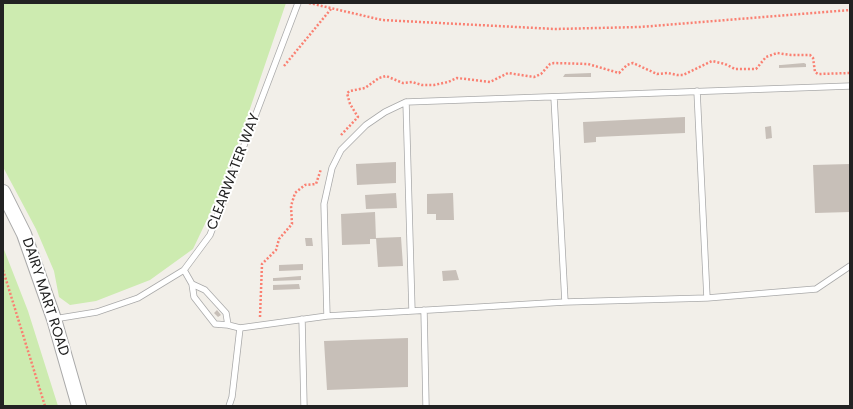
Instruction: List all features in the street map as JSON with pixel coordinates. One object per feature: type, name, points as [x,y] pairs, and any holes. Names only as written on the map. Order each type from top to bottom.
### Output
[{"type":"street","name":"DAIRY MART ROAD","points":[[3,192],[24,234],[54,319],[79,406]]},
{"type":"lane","name":"CLEARWATER WAY","points":[[54,319],[97,312],[138,298],[184,270],[210,235],[298,3]]},
{"type":"lane","points":[[327,316],[324,204],[332,168],[341,150],[366,125],[385,112],[406,102],[850,86]]},
{"type":"lane","points":[[697,91],[707,298]]},
{"type":"lane","points":[[554,97],[565,302]]},
{"type":"lane","points":[[406,102],[412,311]]},
{"type":"lane","points":[[184,270],[192,284],[194,298],[215,324],[240,328],[327,316],[565,302],[707,298],[816,289],[850,266]]},
{"type":"lane","points":[[192,284],[205,290],[226,313],[228,325]]},
{"type":"lane","points":[[424,310],[426,406]]},
{"type":"lane","points":[[302,319],[304,406]]},
{"type":"lane","points":[[229,406],[232,397],[240,328]]},
{"type":"path","points":[[309,3],[382,20],[466,26],[555,29],[640,27],[850,10]]},
{"type":"path","points":[[282,69],[331,9]]},
{"type":"path","points":[[337,139],[358,117],[350,104],[347,93],[366,88],[379,78],[386,76],[403,83],[412,82],[422,85],[434,85],[448,82],[457,78],[490,82],[508,73],[534,77],[541,74],[550,64],[554,63],[588,64],[619,73],[627,65],[634,64],[657,74],[668,73],[683,75],[707,62],[725,64],[735,69],[756,69],[761,65],[766,57],[777,53],[810,55],[813,58],[815,72],[818,74],[850,73]]},
{"type":"path","points":[[260,325],[262,264],[276,250],[280,239],[292,224],[291,206],[295,193],[305,185],[316,184],[324,163]]},
{"type":"path","points":[[3,270],[45,406]]},
{"type":"green space","points":[[3,3],[286,3],[225,182],[193,249],[150,280],[96,301],[70,305],[59,297],[54,271],[36,229],[3,167]]},
{"type":"green space","points":[[3,247],[28,311],[58,406],[3,406]]},
{"type":"building","points":[[806,64],[806,67],[779,68],[779,65]]},
{"type":"building","points":[[591,73],[591,77],[563,77],[565,74]]},
{"type":"building","points":[[685,117],[685,133],[596,137],[596,142],[584,143],[583,122]]},
{"type":"building","points":[[771,126],[772,138],[766,139],[765,127]]},
{"type":"building","points":[[396,162],[396,183],[357,185],[356,164]]},
{"type":"building","points":[[850,164],[850,212],[815,213],[813,165]]},
{"type":"building","points":[[396,193],[397,208],[366,209],[365,195]]},
{"type":"building","points":[[453,193],[454,220],[436,220],[436,214],[427,214],[427,194]]},
{"type":"building","points":[[375,212],[376,239],[370,239],[370,244],[342,245],[341,214]]},
{"type":"building","points":[[401,237],[403,266],[378,267],[376,238]]},
{"type":"building","points":[[305,238],[312,238],[313,246],[306,246]]},
{"type":"building","points":[[303,264],[303,270],[279,271],[279,265]]},
{"type":"building","points":[[456,270],[459,280],[443,281],[442,271]]},
{"type":"building","points":[[301,276],[301,280],[273,281],[273,278]]},
{"type":"building","points":[[299,284],[300,289],[273,290],[273,285]]},
{"type":"building","points":[[217,310],[221,315],[218,317],[214,313]]},
{"type":"building","points":[[408,338],[408,387],[327,390],[324,341]]}]
